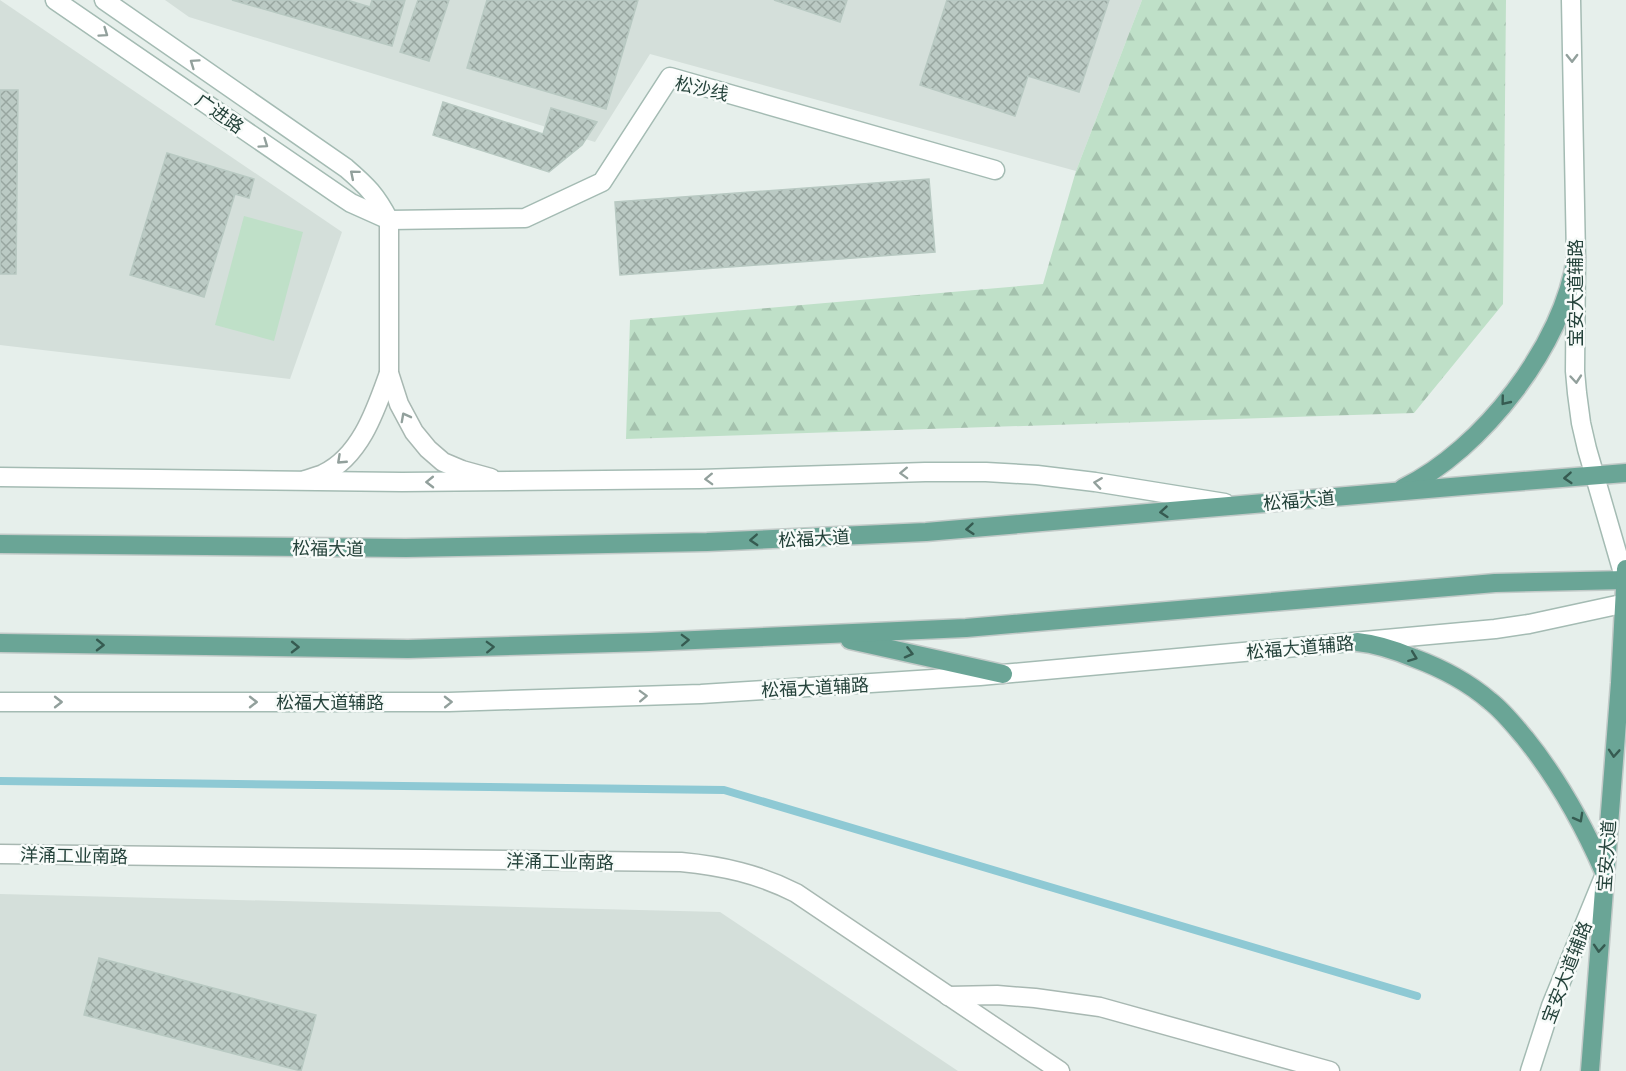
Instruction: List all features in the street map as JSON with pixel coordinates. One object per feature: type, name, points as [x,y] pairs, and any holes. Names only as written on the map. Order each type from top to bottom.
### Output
[{"type":"main road","name":"广进路","points":[[56,0],[336,193],[388,220]]},
{"type":"main road","name":"广进路","points":[[104,0],[346,168],[365,184],[379,201],[388,220],[388,373]]},
{"type":"main road","name":"宝安大道辅路","points":[[1571,0],[1576,257],[1575,370],[1581,423],[1626,580]]},
{"type":"main road","name":"松沙线","points":[[388,220],[525,218],[602,182],[670,77],[995,170]]},
{"type":"main road","points":[[1395,492],[1421,479],[1467,442],[1487,423],[1521,381],[1544,346],[1561,312],[1571,283],[1576,257]]},
{"type":"main road","points":[[303,481],[324,473],[340,462],[355,446],[378,403],[388,373]]},
{"type":"main road","points":[[388,373],[399,404],[414,432],[428,449],[443,462],[502,481]]},
{"type":"main road","points":[[0,477],[502,481],[986,472],[1095,482],[1239,506]]},
{"type":"main road","name":"松福大道","points":[[0,544],[417,548],[707,542],[926,532],[1626,473]]},
{"type":"main road","name":"宝安大道","points":[[1590,1071],[1626,569]]},
{"type":"main road","points":[[0,643],[408,649],[649,642],[966,628],[1495,583],[1626,580]]},
{"type":"main road","name":"松福大道辅路","points":[[0,702],[448,702],[585,699],[725,692],[1003,674],[1495,629],[1625,603]]},
{"type":"main road","points":[[810,635],[860,641],[1003,674]]},
{"type":"main road","points":[[1357,642],[1385,647],[1430,664],[1456,677],[1492,702],[1516,728],[1554,777],[1583,825],[1605,875]]},
{"type":"main road","name":"洋涌工业南路","points":[[0,854],[681,862],[710,865],[752,874],[796,893],[1060,1071]]},
{"type":"main road","name":"宝安大道辅路","points":[[1530,1070],[1551,1006],[1605,875]]},
{"type":"main road","points":[[948,996],[1035,998],[1100,1007],[1330,1071]]},
{"type":"shaded area","points":[[0,0],[342,232],[290,379],[0,345]]},
{"type":"shaded area","points":[[165,0],[1142,0],[1076,171],[650,54],[595,142],[189,17]]},
{"type":"shaded area","points":[[0,894],[720,912],[958,1071],[0,1071]]},
{"type":"green space","points":[[1142,0],[1506,0],[1503,304],[1414,413],[626,439],[630,320],[1043,284],[1076,171]]},
{"type":"green space","points":[[244,216],[303,232],[274,341],[215,325]]},
{"type":"building","points":[[232,0],[347,0],[370,7],[372,0],[405,0],[392,46]]},
{"type":"building","points":[[418,0],[449,0],[429,61],[400,52]]},
{"type":"building","points":[[487,0],[638,0],[606,109],[467,68]]},
{"type":"building","points":[[774,0],[847,0],[840,22]]},
{"type":"building","points":[[947,0],[1109,0],[1079,92],[1028,76],[1015,116],[920,85]]},
{"type":"building","points":[[0,90],[18,90],[16,274],[0,274]]},
{"type":"building","points":[[443,102],[543,134],[551,108],[597,122],[582,145],[549,172],[433,135]]},
{"type":"building","points":[[167,153],[254,179],[249,198],[235,194],[204,297],[130,275]]},
{"type":"building","points":[[929,179],[935,252],[620,275],[615,202]]},
{"type":"building","points":[[99,958],[316,1015],[301,1071],[84,1015]]},
{"type":"waterway","points":[[0,781],[724,790],[1417,996]]}]
